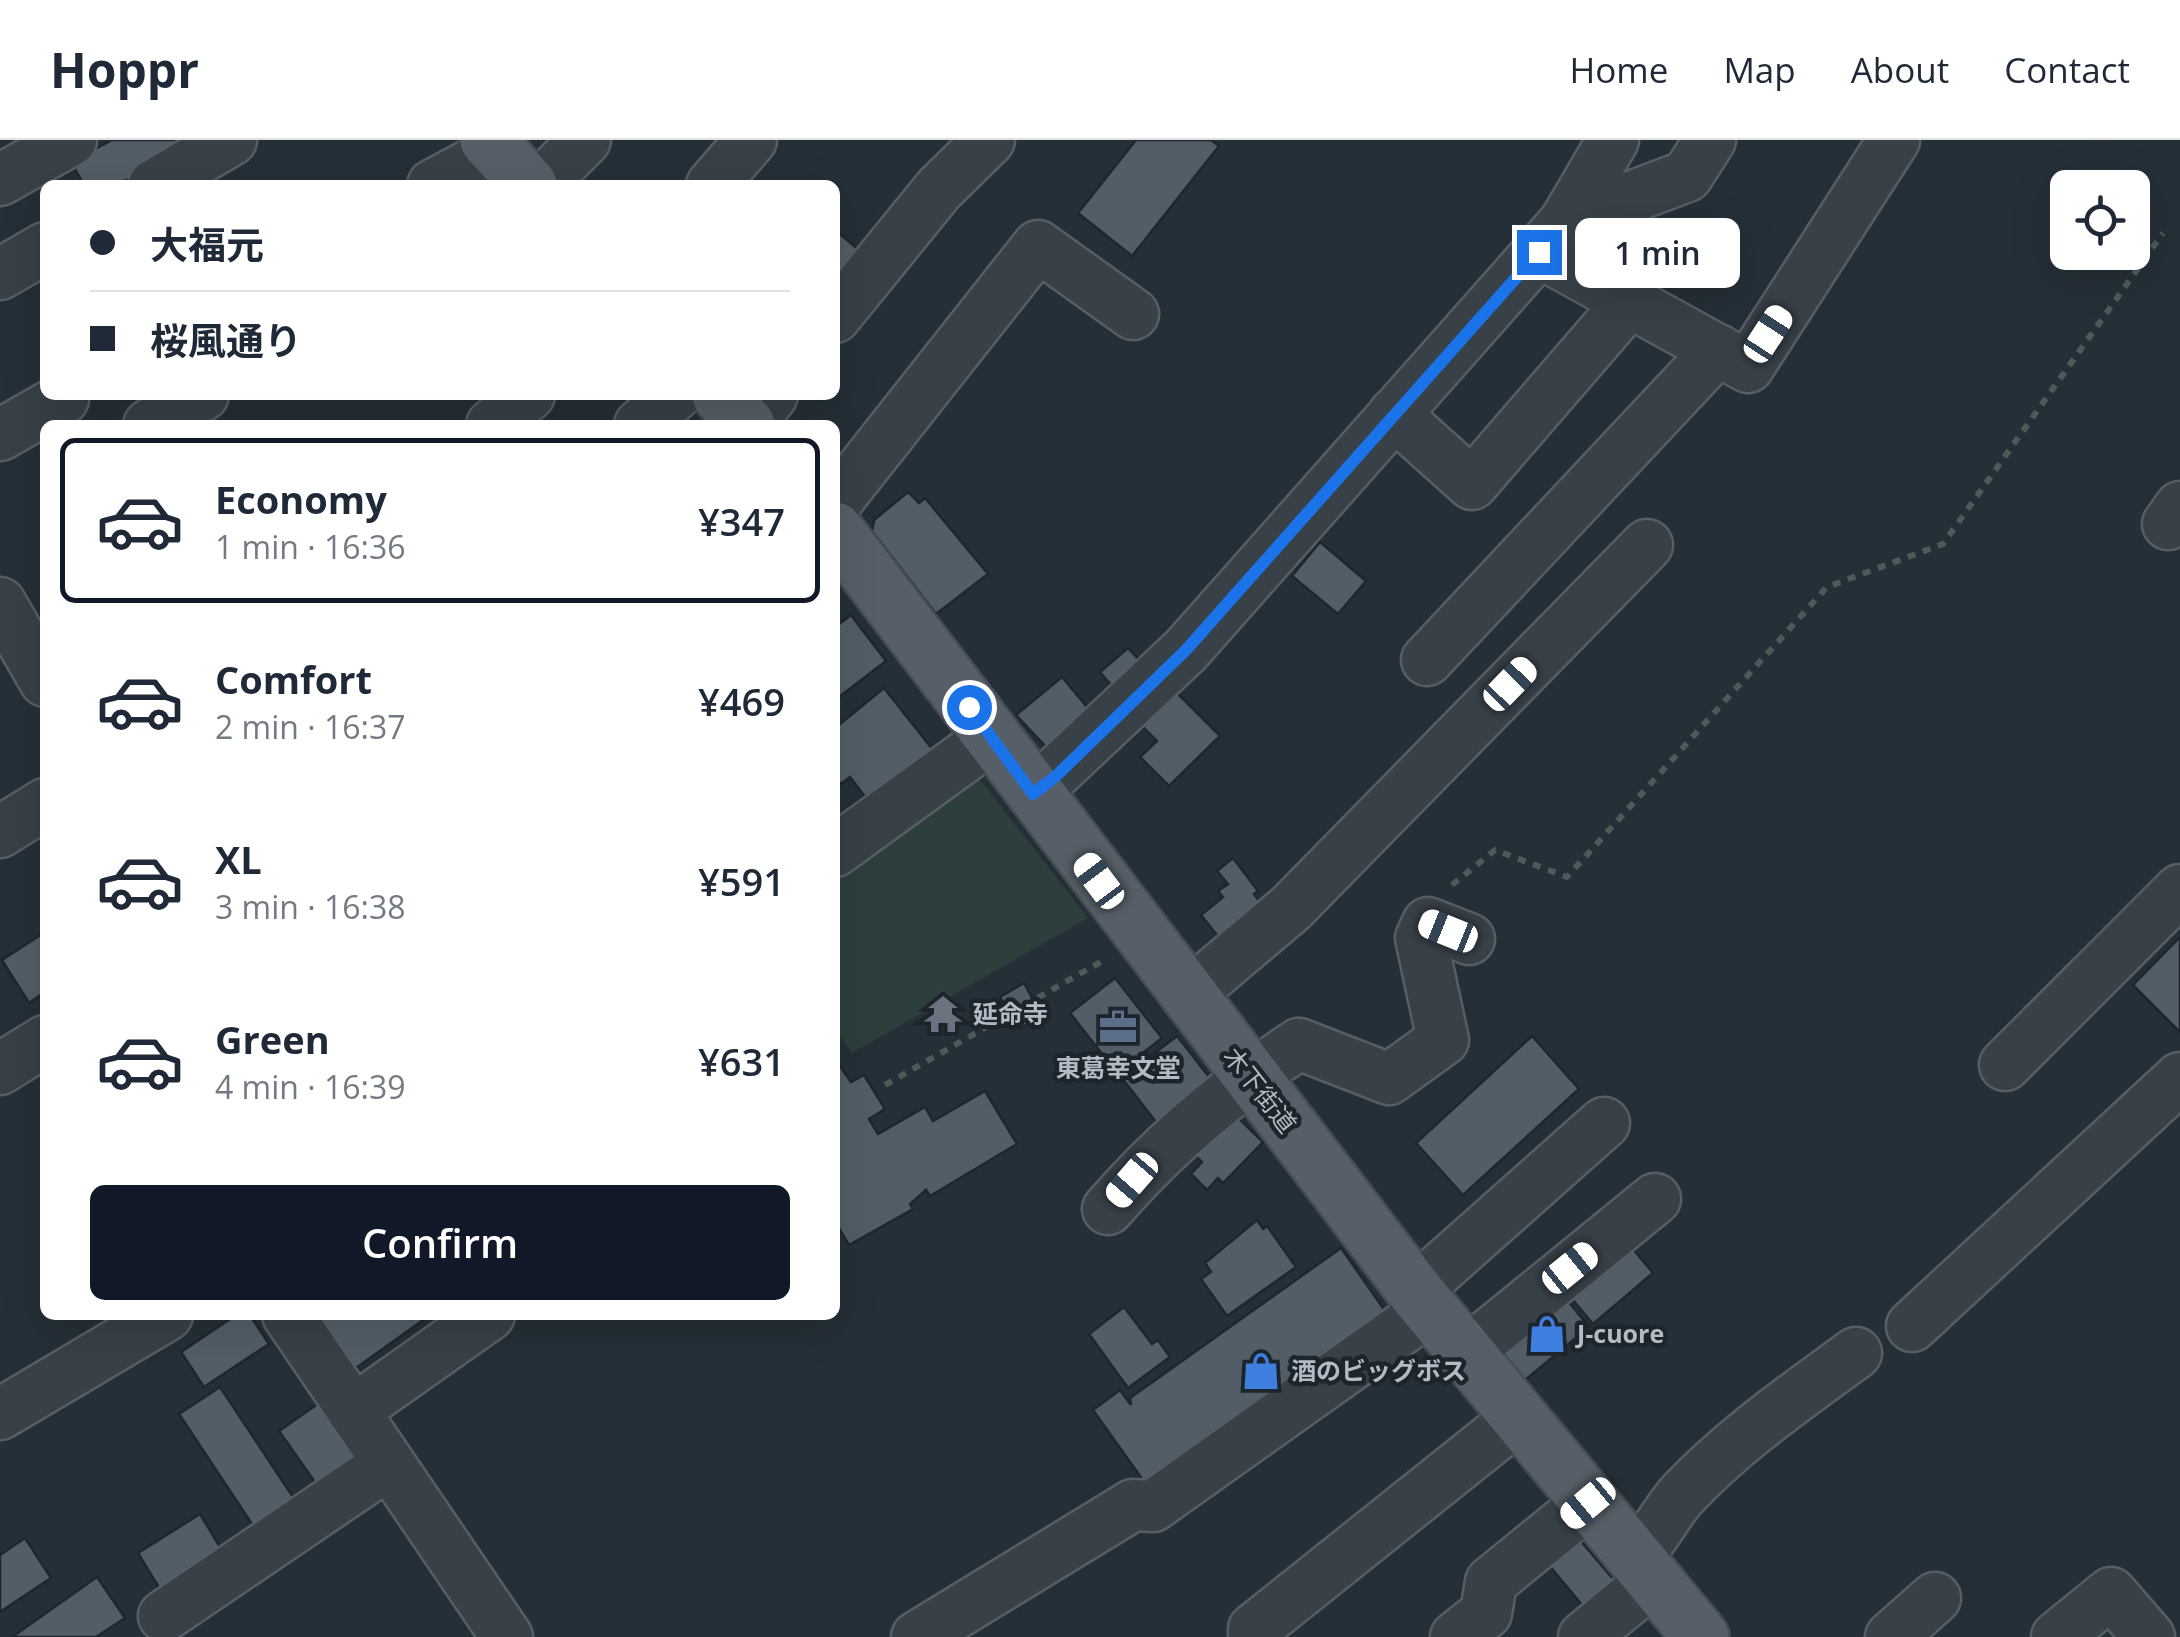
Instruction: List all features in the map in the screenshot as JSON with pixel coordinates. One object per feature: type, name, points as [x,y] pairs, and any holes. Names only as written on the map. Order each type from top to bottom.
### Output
[{"type":"main road","points":[[725,400],[743,420]]},
{"type":"main road","name":"木下街道","points":[[840,537],[1422,1300],[1701,1637]]},
{"type":"street","points":[[0,180],[70,140]]},
{"type":"street","points":[[163,180],[231,140]]},
{"type":"street","points":[[453,180],[512,165],[551,174],[584,140]]},
{"type":"street","points":[[716,180],[751,140]]},
{"type":"street","points":[[840,312],[951,198],[989,140]]},
{"type":"street","points":[[1033,794],[1186,650],[1552,237],[1613,140]]},
{"type":"street","points":[[1552,237],[1687,176],[1710,140]]},
{"type":"street","points":[[1552,237],[1630,301],[1748,367],[1894,140]]},
{"type":"street","points":[[840,497],[1038,246],[1133,314]]},
{"type":"street","points":[[0,274],[40,251]]},
{"type":"street","points":[[1394,414],[1472,484],[1630,301]]},
{"type":"street","points":[[1427,660],[1718,350]]},
{"type":"street","points":[[0,435],[61,400]]},
{"type":"street","points":[[158,420],[195,400]]},
{"type":"street","points":[[498,420],[524,400]]},
{"type":"street","points":[[646,420],[670,400]]},
{"type":"street","points":[[752,420],[768,400]]},
{"type":"street","points":[[1187,996],[1291,908],[1647,544]]},
{"type":"street","points":[[0,603],[40,673]]},
{"type":"street","points":[[840,847],[992,737]]},
{"type":"street","points":[[2005,1065],[2180,890]]},
{"type":"street","points":[[1108,1209],[1158,1152],[1250,1076],[1298,1044],[1389,1079],[1443,1040],[1421,938],[1448,931]]},
{"type":"street","points":[[0,1069],[40,1044]]},
{"type":"street","points":[[1912,1326],[2180,1078]]},
{"type":"street","points":[[916,1637],[1133,1505],[1153,1506],[1422,1300],[1604,1123]]},
{"type":"street","points":[[1466,1354],[1655,1199]]},
{"type":"street","points":[[0,1414],[159,1320]]},
{"type":"street","points":[[291,1320],[388,1464],[488,1630]]},
{"type":"street","points":[[353,1412],[482,1320]]},
{"type":"street","points":[[1584,1637],[1644,1569],[1654,1539],[1680,1498],[1767,1419],[1856,1353]]},
{"type":"street","points":[[1254,1637],[1254,1629],[1518,1418]]},
{"type":"street","points":[[164,1616],[388,1464]]},
{"type":"street","points":[[1456,1637],[1486,1613],[1491,1582],[1588,1503]]},
{"type":"street","points":[[2057,1637],[2111,1594],[2149,1637]]},
{"type":"street","points":[[1891,1637],[1935,1598]]},
{"type":"path","points":[[1448,931],[1438,896],[1495,850],[1567,877],[1827,587],[1943,544],[2163,233]]},
{"type":"path","points":[[886,1085],[1105,960]]},
{"type":"green space","points":[[963,780],[981,781],[1088,918],[852,1053],[840,1036],[840,872]]},
{"type":"building","points":[[112,140],[194,143],[126,180],[81,180],[71,162]]},
{"type":"building","points":[[1136,140],[1211,140],[1219,146],[1132,256],[1078,213]]},
{"type":"building","points":[[840,234],[864,254],[840,282]]},
{"type":"building","points":[[908,492],[919,503],[925,498],[988,574],[936,614],[872,531],[874,520]]},
{"type":"building","points":[[1320,542],[1366,581],[1338,614],[1292,576]]},
{"type":"building","points":[[851,615],[886,661],[840,696],[840,623]]},
{"type":"building","points":[[1128,648],[1140,661],[1111,685],[1100,672]]},
{"type":"building","points":[[1062,677],[1092,713],[1048,749],[1016,715]]},
{"type":"building","points":[[884,688],[933,750],[869,802],[850,777],[840,783],[840,724]]},
{"type":"building","points":[[1174,690],[1220,736],[1169,786],[1140,757],[1157,741],[1140,724]]},
{"type":"building","points":[[1233,858],[1258,891],[1254,894],[1263,906],[1220,939],[1201,915],[1223,897],[1218,891],[1228,884],[1217,871]]},
{"type":"building","points":[[40,935],[40,995],[29,1003],[2,960]]},
{"type":"building","points":[[2180,937],[2180,1032],[2133,985]]},
{"type":"building","points":[[1115,978],[1162,1038],[1117,1073],[1070,1013]]},
{"type":"building","points":[[1024,983],[1042,1016],[1019,1029],[1000,997]]},
{"type":"building","points":[[1177,1036],[1217,1087],[1163,1131],[1122,1078]]},
{"type":"building","points":[[1532,1036],[1579,1089],[1463,1195],[1416,1143]]},
{"type":"building","points":[[840,1066],[851,1082],[864,1075],[885,1109],[869,1119],[878,1134],[925,1107],[933,1121],[985,1091],[1017,1144],[930,1196],[926,1190],[910,1204],[913,1209],[849,1245],[840,1230]]},
{"type":"building","points":[[1228,1108],[1263,1142],[1223,1183],[1218,1178],[1207,1190],[1191,1174],[1202,1162],[1188,1149]]},
{"type":"building","points":[[1257,1220],[1263,1229],[1267,1226],[1296,1267],[1227,1316],[1201,1279],[1211,1272],[1205,1263]]},
{"type":"building","points":[[1628,1243],[1653,1273],[1593,1324],[1568,1294]]},
{"type":"building","points":[[1341,1248],[1390,1318],[1150,1490],[1093,1410],[1120,1390],[1131,1405],[1130,1398]]},
{"type":"building","points":[[1563,1295],[1589,1327],[1524,1381],[1498,1349]]},
{"type":"building","points":[[1124,1307],[1152,1344],[1158,1340],[1170,1357],[1128,1388],[1089,1334]]},
{"type":"building","points":[[229,1320],[253,1320],[269,1344],[204,1387],[181,1352]]},
{"type":"building","points":[[312,1320],[423,1320],[349,1373]]},
{"type":"building","points":[[220,1387],[297,1503],[256,1530],[179,1414]]},
{"type":"building","points":[[319,1403],[359,1460],[319,1488],[279,1431]]},
{"type":"building","points":[[200,1514],[223,1552],[161,1591],[138,1553]]},
{"type":"building","points":[[1573,1532],[1614,1580],[1583,1606],[1543,1558]]},
{"type":"building","points":[[25,1538],[51,1578],[0,1612],[0,1555]]},
{"type":"building","points":[[97,1577],[125,1618],[96,1637],[12,1637]]},
{"type":"place","name":"延命寺","points":[[943,1014]]},
{"type":"place","name":"東葛幸文堂","points":[[1118,1027]]},
{"type":"place","name":"J-cuore","points":[[1547,1334]]},
{"type":"place","name":"酒のビッグボス","points":[[1261,1371]]},
{"type":"route","points":[[969,707],[1033,794],[1056,776],[1186,650],[1539,252]]}]
